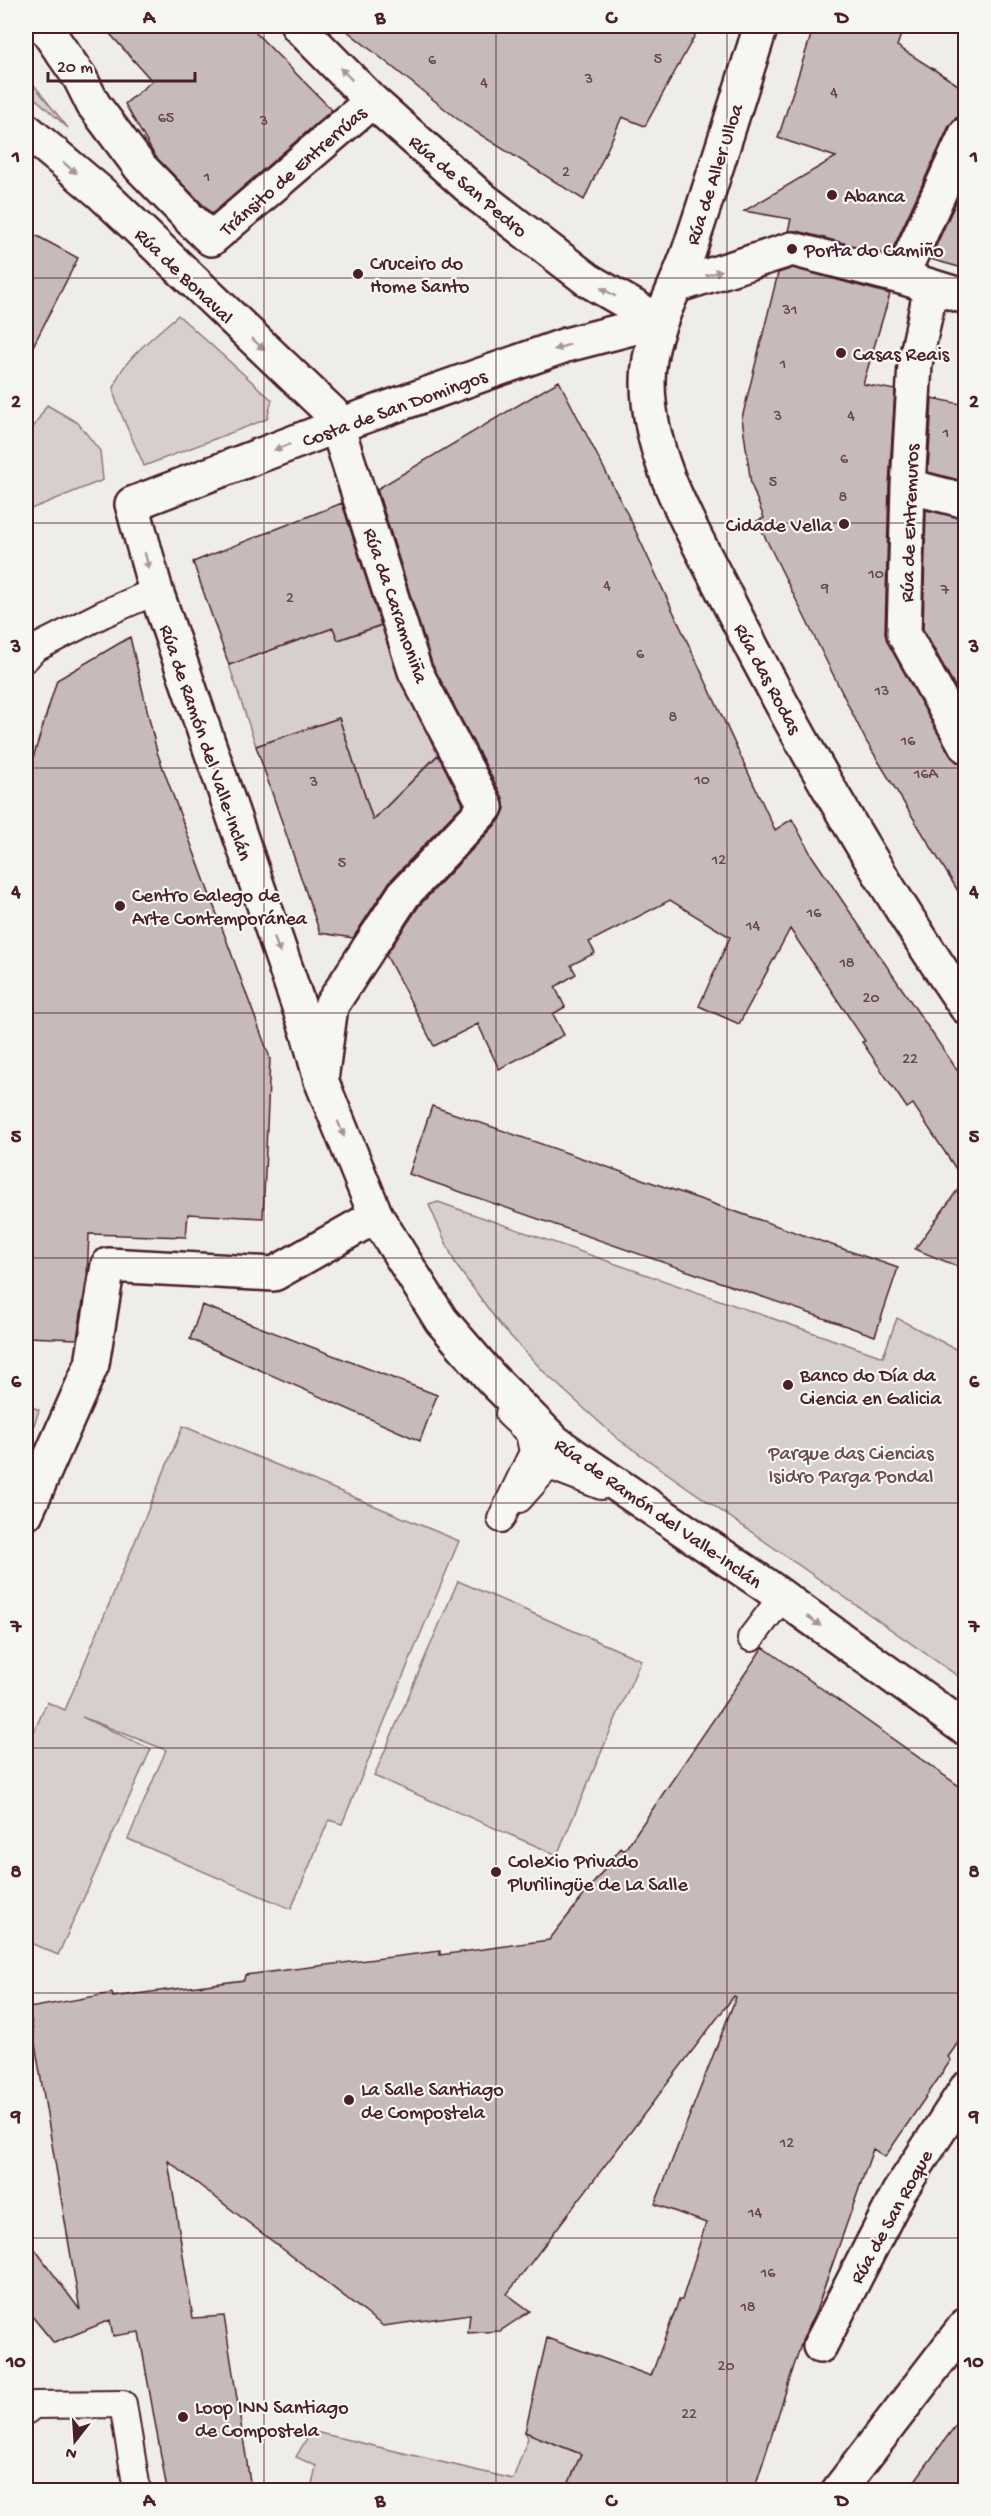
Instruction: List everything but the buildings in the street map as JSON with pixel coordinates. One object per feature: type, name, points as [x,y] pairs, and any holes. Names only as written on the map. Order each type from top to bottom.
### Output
[{"type":"street","name":"Tránsito de Entrerrúas","points":[[44,26],[80,78],[93,104],[141,168],[196,224],[372,101]]},
{"type":"street","name":"Rúa de San Pedro","points":[[298,26],[372,101],[433,157],[525,233],[588,280],[659,321]]},
{"type":"street","name":"Rúa de Aller Ulloa","points":[[659,321],[690,250],[761,26]]},
{"type":"street","name":"Rúa de Bonaval","points":[[26,130],[108,200],[332,413],[337,426]]},
{"type":"street","points":[[901,277],[966,134]]},
{"type":"street","points":[[676,286],[792,249],[901,277],[966,297]]},
{"type":"street","name":"Rúa de Entremuros","points":[[931,287],[915,364],[908,486],[904,634],[966,746]]},
{"type":"street","name":"Costa de San Domingos","points":[[132,504],[337,426],[566,345],[659,321]]},
{"type":"street","name":"Rúa das Rodas","points":[[659,321],[650,358],[648,382],[651,411],[662,458],[677,498],[792,723],[896,898],[966,1007]]},
{"type":"street","name":"Rúa da Caramoniña","points":[[321,1080],[332,1006],[404,894],[486,807],[415,671],[337,426]]},
{"type":"street","points":[[908,486],[966,501]]},
{"type":"street","name":"Rúa de Ramón del Valle-Inclán","points":[[132,504],[156,591],[308,1033],[321,1080],[376,1216],[437,1315],[492,1379],[555,1442],[782,1597],[966,1729]]},
{"type":"street","points":[[26,1513],[92,1364],[108,1265],[274,1274],[376,1216]]},
{"type":"street","name":"Rúa de San Roque","points":[[820,2346],[899,2192],[966,2089]]},
{"type":"street","points":[[840,2490],[966,2325]]},
{"type":"lane","points":[[26,658],[34,649],[103,614],[156,591]]},
{"type":"lane","points":[[437,1315],[440,1334],[446,1349],[529,1433],[533,1452],[501,1519],[543,1472],[552,1467],[646,1504]]},
{"type":"lane","points":[[751,1638],[782,1597]]},
{"type":"lane","points":[[26,2411],[34,2405],[123,2404],[137,2490]]},
{"type":"green space","points":[[26,75],[68,128],[26,90]]},
{"type":"green space","points":[[178,315],[272,400],[267,419],[144,466],[115,398],[116,382],[121,371],[139,350]]},
{"type":"green space","points":[[47,405],[78,423],[100,451],[103,480],[26,511],[26,439]]},
{"type":"green space","points":[[383,625],[403,675],[445,747],[373,820],[339,718],[256,746],[229,665],[333,628],[339,640]]},
{"type":"green space","name":"Parque das Ciencias Isidro Parga Pondal","points":[[438,1202],[883,1357],[897,1318],[965,1354],[965,1681],[618,1439],[546,1374],[501,1326],[456,1265],[429,1205]]},
{"type":"green space","points":[[26,1404],[39,1410],[26,1449]]},
{"type":"green space","points":[[183,1426],[459,1541],[342,1824],[329,1820],[291,1909],[128,1839],[166,1750],[82,1717],[151,1749],[58,1955],[26,1941],[26,1750],[47,1702],[65,1710]]},
{"type":"green space","points":[[458,1581],[641,1660],[557,1855],[374,1776]]},
{"type":"green space","points":[[311,2431],[513,2479],[528,2438],[525,2432],[581,2454],[566,2490],[311,2490],[316,2466],[296,2457]]},
{"type":"place","name":"Abanca","points":[[832,195]]},
{"type":"place","name":"Porta do Camiño","points":[[792,249]]},
{"type":"place","name":"Cruceiro do Home Santo","points":[[358,274]]},
{"type":"place","name":"Casas Reais","points":[[841,353]]},
{"type":"place","name":"Cidade Vella","points":[[844,524]]},
{"type":"place","name":"Centro Galego de Arte Contemporánea","points":[[120,906]]},
{"type":"place","name":"Banco do Día da Ciencia en Galicia","points":[[788,1385]]},
{"type":"place","name":"Colexio Privado Plurilingüe de La Salle","points":[[496,1872]]},
{"type":"place","name":"La Salle Santiago de Compostela","points":[[349,2100]]},
{"type":"place","name":"Loop INN Santiago de Compostela","points":[[183,2417]]}]
